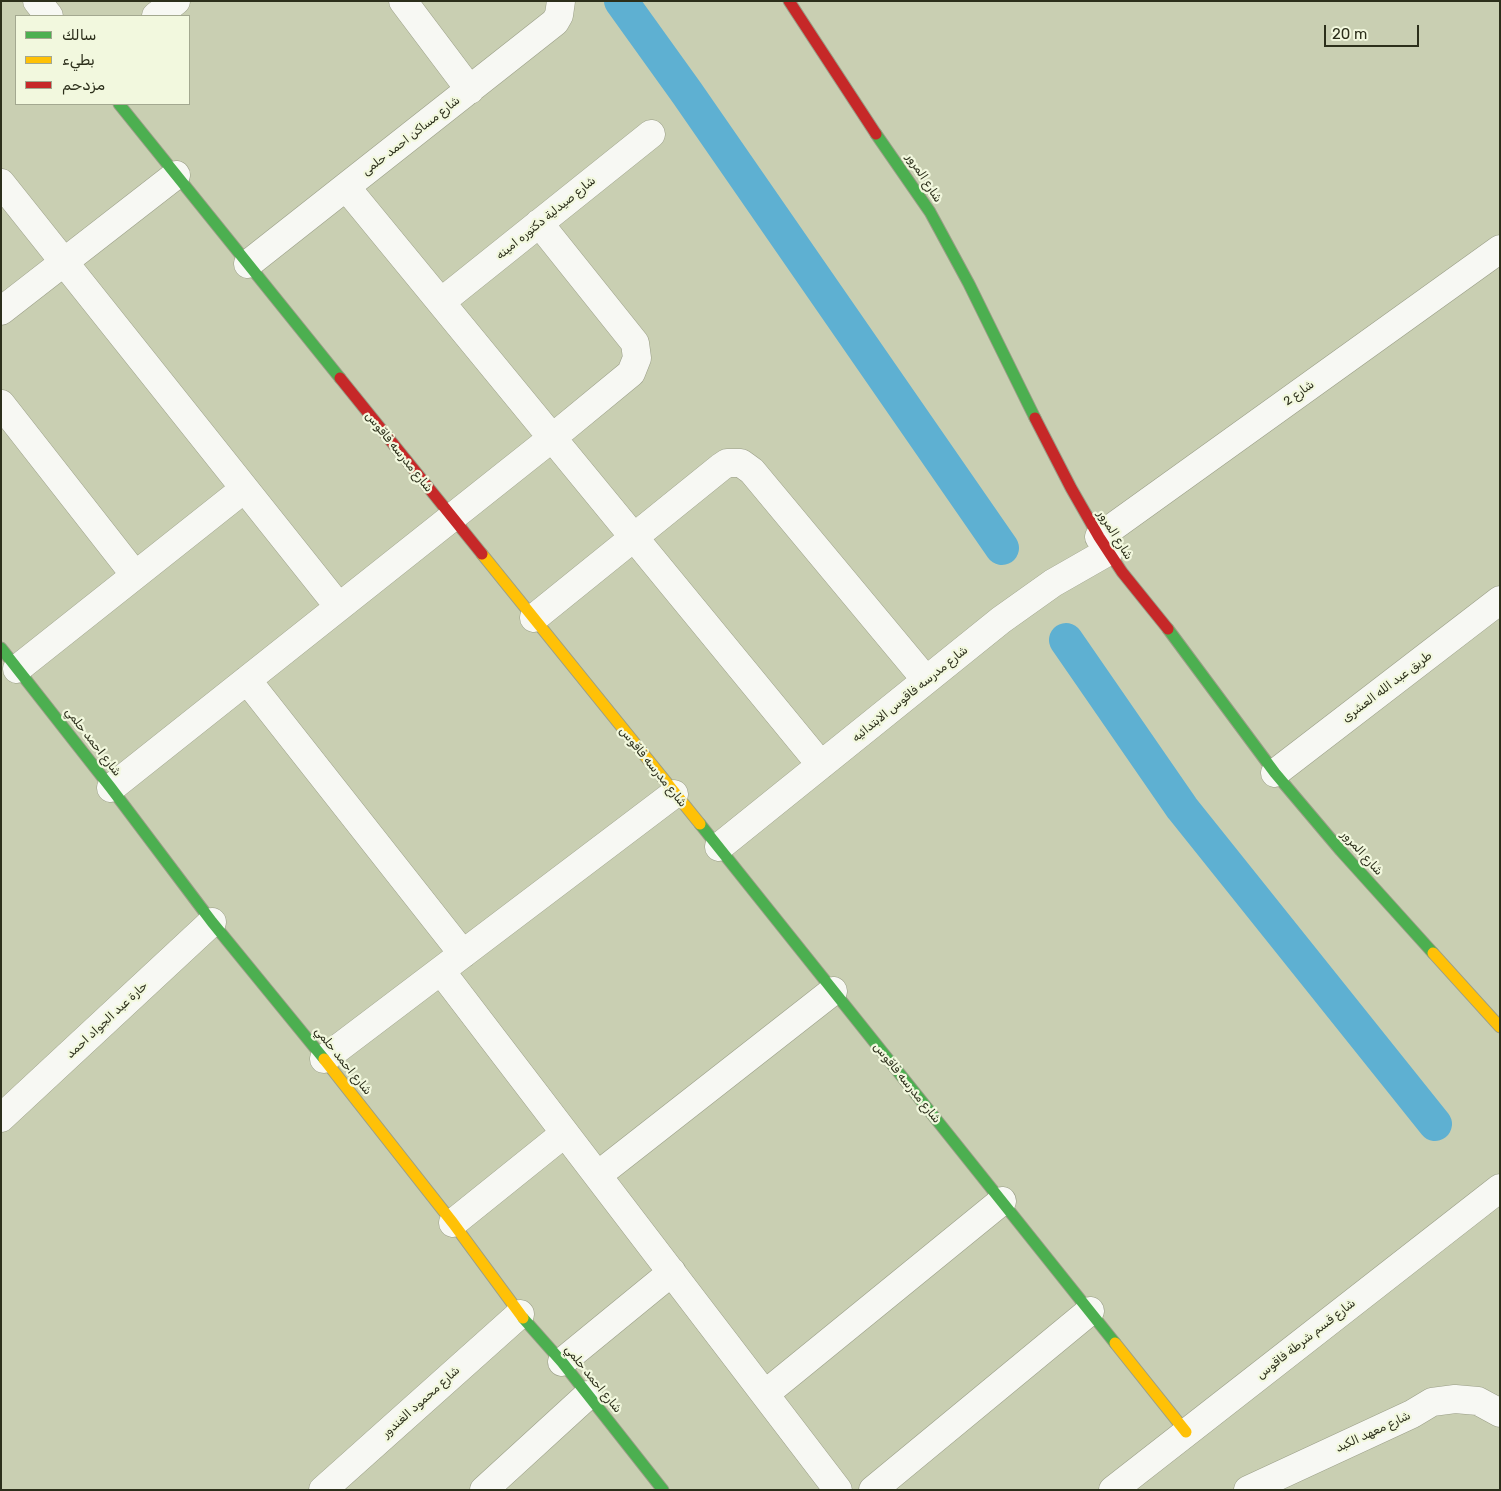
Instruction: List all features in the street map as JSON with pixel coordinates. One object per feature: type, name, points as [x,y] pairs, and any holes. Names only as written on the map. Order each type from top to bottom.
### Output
[{"type":"street","points":[[37,1],[48,15]]},
{"type":"street","points":[[157,15],[176,1]]},
{"type":"street","points":[[403,1],[470,90]]},
{"type":"street","name":"شارع مساكن احمد حلمى","points":[[248,264],[555,22],[559,15],[560,1]]},
{"type":"street","name":"شارع المرور","points":[[789,1],[864,116],[930,212],[969,284],[1016,384],[1071,488],[1122,572],[1154,610],[1275,773],[1500,1028]]},
{"type":"street","name":"شارع مدرسه فاقوس","points":[[120,105],[674,794],[719,847],[1186,1432]]},
{"type":"street","name":"شارع صيدلية دكتوره امينه","points":[[441,302],[651,134]]},
{"type":"street","points":[[1,311],[176,175]]},
{"type":"street","points":[[1,183],[339,607]]},
{"type":"street","points":[[346,187],[821,765]]},
{"type":"street","points":[[111,788],[552,438],[631,373],[637,358],[635,343],[539,223]]},
{"type":"street","name":"شارع 2","points":[[1104,544],[1500,249]]},
{"type":"street","points":[[1,404],[135,575]]},
{"type":"street","points":[[534,618],[721,467],[727,463],[741,463],[752,471],[926,680]]},
{"type":"street","points":[[9,659],[135,575],[244,488]]},
{"type":"street","name":"شارع مدرسه فاقوس الابتدائيه","points":[[719,847],[926,680],[1104,544]]},
{"type":"street","name":"طريق عبد الله العشرى","points":[[1275,773],[1500,600]]},
{"type":"street","name":"شارع احمد حلمي","points":[[9,659],[111,788],[212,922],[324,1059],[453,1223],[520,1314],[562,1362],[663,1490]]},
{"type":"street","points":[[247,680],[463,954]]},
{"type":"street","points":[[324,1059],[674,794]]},
{"type":"street","name":"حارة عبد الجواد احمد","points":[[1,1118],[212,922]]},
{"type":"street","points":[[441,971],[838,1490]]},
{"type":"street","points":[[598,1175],[833,991]]},
{"type":"street","points":[[453,1223],[565,1133]]},
{"type":"street","name":"شارع قسم شرطة فاقوس","points":[[1121,1487],[1186,1432],[1500,1188]]},
{"type":"street","points":[[765,1394],[1002,1201]]},
{"type":"street","points":[[562,1362],[672,1272]]},
{"type":"street","points":[[873,1490],[1090,1310]]},
{"type":"street","name":"شارع محمود الغندور","points":[[323,1490],[520,1314]]},
{"type":"street","points":[[484,1490],[588,1395]]},
{"type":"street","name":"شارع معهد الكبد","points":[[1248,1490],[1412,1414],[1432,1402],[1455,1399],[1478,1402],[1500,1413]]},
{"type":"waterway","points":[[621,1],[687,93],[1002,548]]},
{"type":"waterway","points":[[1066,640],[1182,808],[1435,1124]]},
{"type":"traffic: fast","points":[[120,105],[340,378]]},
{"type":"traffic: fast","points":[[876,134],[930,212],[969,284],[1035,418]]},
{"type":"traffic: fast","points":[[1168,629],[1275,773],[1341,851],[1433,953]]},
{"type":"traffic: fast","points":[[1,648],[111,788],[212,922],[324,1059]]},
{"type":"traffic: fast","points":[[700,824],[1115,1343]]},
{"type":"traffic: fast","points":[[523,1318],[562,1362],[663,1490]]},
{"type":"traffic: slow","points":[[482,554],[700,824]]},
{"type":"traffic: slow","points":[[1433,953],[1500,1027]]},
{"type":"traffic: slow","points":[[324,1059],[453,1223],[523,1318]]},
{"type":"traffic: slow","points":[[1115,1343],[1186,1432]]},
{"type":"traffic: jam","points":[[789,1],[876,134]]},
{"type":"traffic: jam","points":[[340,378],[482,554]]},
{"type":"traffic: jam","points":[[1035,418],[1099,537],[1122,572],[1168,629]]}]
